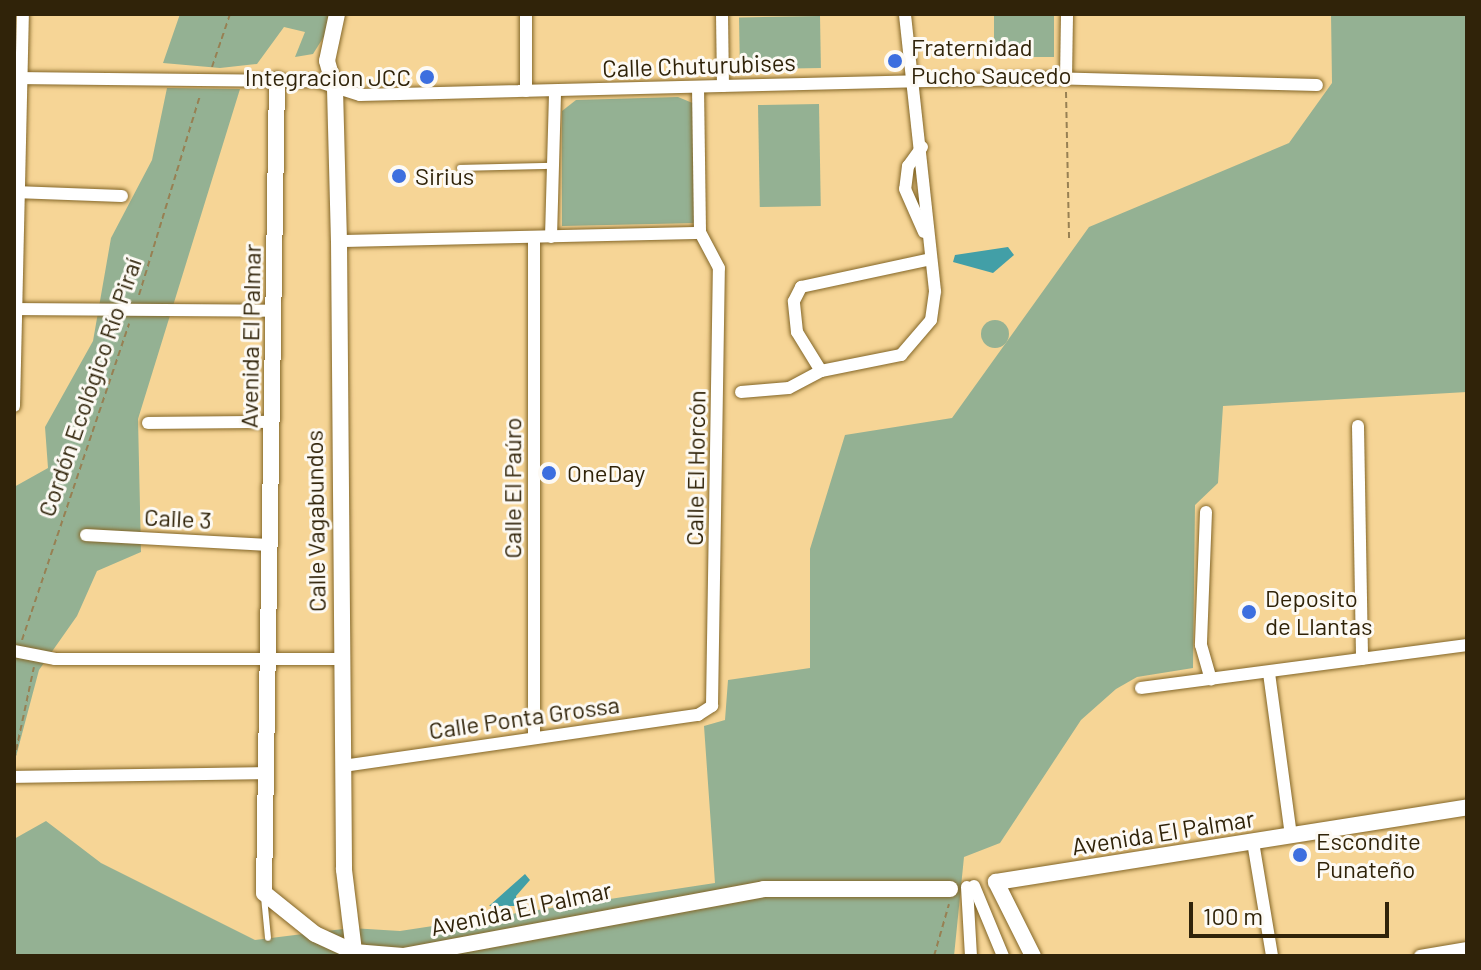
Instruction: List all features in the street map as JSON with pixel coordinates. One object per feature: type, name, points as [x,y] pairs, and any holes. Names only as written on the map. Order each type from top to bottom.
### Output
[{"type":"street","points":[[14,406],[17,78],[23,14]]},
{"type":"street","name":"Calle Vagabundos","points":[[337,14],[327,61],[335,89],[345,890],[354,952]]},
{"type":"street","points":[[526,14],[526,91]]},
{"type":"street","points":[[722,14],[723,86]]},
{"type":"street","points":[[741,392],[789,388],[821,371],[901,355],[916,345],[935,306],[924,232],[922,147],[909,80],[905,14]]},
{"type":"street","points":[[1066,79],[1067,14]]},
{"type":"street","name":"Calle Chuturubises","points":[[17,78],[209,78],[277,80],[335,89],[555,92],[909,80],[1066,79],[1317,85]]},
{"type":"street","name":"Avenida El Palmar","points":[[277,80],[264,893],[315,934],[354,952],[445,952],[548,925],[764,889],[964,887],[1467,807]]},
{"type":"street","points":[[339,241],[700,233],[698,87]]},
{"type":"street","points":[[551,237],[555,92]]},
{"type":"street","points":[[922,147],[905,177],[909,211],[924,232]]},
{"type":"street","points":[[16,192],[122,196]]},
{"type":"street","name":"Calle El Horcón","points":[[700,233],[719,268],[709,709]]},
{"type":"street","name":"Calle El Paúro","points":[[534,238],[534,737]]},
{"type":"street","points":[[821,371],[797,332],[794,301],[801,287],[927,260]]},
{"type":"street","points":[[15,309],[273,311]]},
{"type":"street","points":[[148,423],[273,422]]},
{"type":"street","points":[[1358,426],[1362,659]]},
{"type":"street","points":[[1206,512],[1201,645],[1211,680]]},
{"type":"street","name":"Calle 3","points":[[86,535],[268,545]]},
{"type":"street","points":[[1141,688],[1467,645]]},
{"type":"street","points":[[16,652],[55,659],[342,659]]},
{"type":"street","points":[[1269,673],[1291,835]]},
{"type":"street","name":"Calle Ponta Grossa","points":[[343,766],[709,709]]},
{"type":"street","points":[[14,777],[266,773]]},
{"type":"street","points":[[1253,842],[1272,956]]},
{"type":"street","points":[[996,882],[1033,956]]},
{"type":"street","points":[[964,887],[971,956]]},
{"type":"street","points":[[964,887],[1003,956]]},
{"type":"street","points":[[1420,956],[1467,948]]},
{"type":"lane","points":[[460,168],[551,166]]},
{"type":"lane","points":[[264,893],[268,938]]},
{"type":"path","name":"Cordón Ecológico Río Piraí","points":[[16,652],[134,310],[230,14]]},
{"type":"path","points":[[1066,79],[1069,241]]},
{"type":"path","points":[[14,760],[36,660],[16,652]]},
{"type":"path","points":[[934,956],[964,887]]},
{"type":"green space","points":[[180,14],[338,14],[313,54],[295,57],[305,32],[284,27],[257,64],[220,68],[163,63]]},
{"type":"green space","points":[[994,14],[1054,14],[1054,57],[994,57]]},
{"type":"green space","points":[[1331,14],[1467,14],[1467,392],[1223,406],[1218,483],[1195,505],[1193,668],[1137,677],[1116,689],[1081,720],[1000,843],[964,857],[954,956],[14,956],[14,839],[46,821],[101,863],[255,940],[351,928],[400,931],[715,883],[704,726],[725,720],[728,680],[810,668],[810,549],[845,435],[952,418],[1089,227],[1289,143],[1332,83]]},
{"type":"green space","points":[[820,16],[821,68],[740,69],[739,17]]},
{"type":"green space","points":[[167,88],[240,89],[138,419],[141,552],[97,571],[77,616],[39,670],[14,764],[14,487],[48,468],[45,427],[93,341],[111,238],[152,160]]},
{"type":"green space","points":[[678,97],[695,104],[697,223],[562,226],[562,111],[576,100]]},
{"type":"green space","points":[[819,104],[821,206],[760,207],[758,105]]},
{"type":"green space","points":[[995,320],[1005,324],[1009,334],[1005,344],[995,348],[985,344],[981,334],[985,324]]},
{"type":"water","points":[[1008,247],[1014,255],[993,273],[953,262],[955,255]]},
{"type":"water","points":[[525,874],[530,880],[516,896],[517,906],[489,906]]},
{"type":"place","name":"Fraternidad Pucho Saucedo","points":[[895,61]]},
{"type":"place","name":"Integracion JCC","points":[[427,77]]},
{"type":"place","name":"Sirius","points":[[399,176]]},
{"type":"place","name":"OneDay","points":[[549,473]]},
{"type":"place","name":"Deposito de Llantas","points":[[1249,612]]},
{"type":"place","name":"Escondite Punateño","points":[[1300,855]]}]
